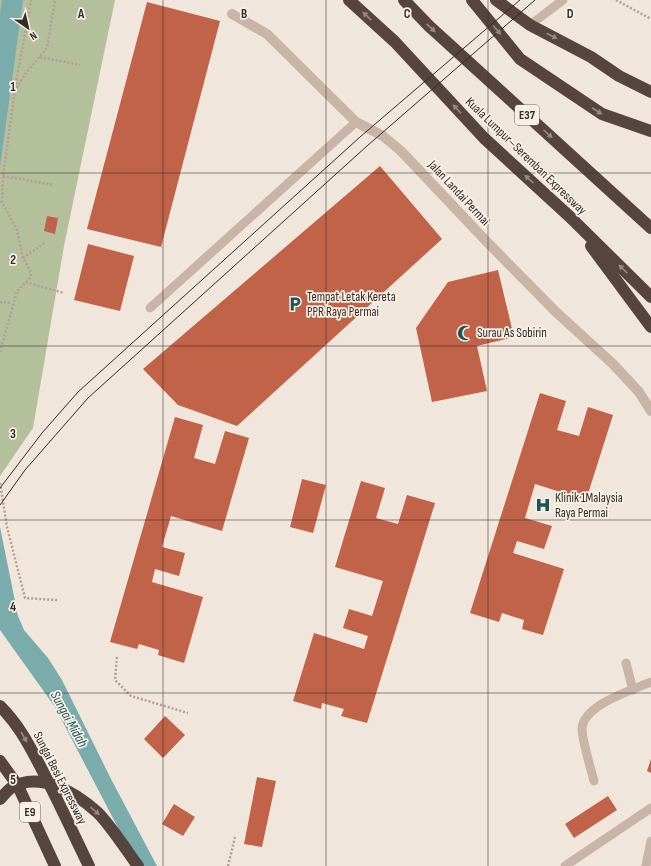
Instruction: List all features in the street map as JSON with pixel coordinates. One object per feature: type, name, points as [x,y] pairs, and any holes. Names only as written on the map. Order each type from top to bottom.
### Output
[{"type":"highway","name":"Kuala Lumpur–Seremban Expressway","points":[[350,0],[394,42],[484,138],[569,216],[651,297]]},
{"type":"highway","name":"E37","points":[[404,0],[429,26],[651,228]]},
{"type":"highway","points":[[472,0],[520,58],[602,114],[651,131]]},
{"type":"highway","points":[[496,0],[530,25],[591,57],[619,76],[651,92]]},
{"type":"highway","points":[[569,216],[651,327]]},
{"type":"highway","name":"Sungai Besi Expressway","points":[[0,706],[14,720],[24,735],[55,793],[89,866]]},
{"type":"highway","name":"E9","points":[[0,762],[18,786],[55,866]]},
{"type":"highway","points":[[0,799],[10,788],[24,782],[40,782],[66,789],[98,812],[138,866]]},
{"type":"street","name":"Jalan Landai Permai","points":[[232,14],[266,34],[356,122],[383,136],[401,151],[489,244],[639,392],[651,411]]},
{"type":"lane","points":[[530,25],[563,0]]},
{"type":"lane","points":[[150,308],[356,122]]},
{"type":"lane","points":[[626,663],[633,690]]},
{"type":"lane","points":[[594,781],[582,729],[588,715],[601,703],[651,682]]},
{"type":"lane","points":[[565,866],[651,808]]},
{"type":"lane","points":[[646,866],[651,841]]},
{"type":"path","points":[[0,352],[6,335],[12,303],[17,291],[31,278],[31,272],[23,258],[17,230],[2,202],[3,176],[15,90],[31,0]]},
{"type":"path","points":[[15,90],[26,73],[46,48],[55,0]]},
{"type":"path","points":[[616,0],[651,19]]},
{"type":"path","points":[[40,57],[80,65]]},
{"type":"path","points":[[3,176],[54,185]]},
{"type":"path","points":[[23,258],[46,242]]},
{"type":"path","points":[[26,282],[64,294]]},
{"type":"path","points":[[0,302],[12,303]]},
{"type":"path","points":[[0,483],[7,527],[25,598],[57,600]]},
{"type":"path","points":[[117,658],[115,680],[131,696],[188,713]]},
{"type":"path","points":[[228,866],[235,837]]},
{"type":"green space","points":[[0,0],[115,0],[64,246],[33,428],[0,476]]},
{"type":"water","points":[[2,0],[23,0],[0,167],[0,13]]},
{"type":"water","name":"Sungai Midah","points":[[0,527],[18,616],[24,630],[48,658],[62,680],[111,779],[157,866],[138,866],[55,707],[0,630]]},
{"type":"building","points":[[147,2],[220,21],[161,247],[87,229]]},
{"type":"building","name":"Tempat Letak Kereta PPR Raya Permai","points":[[380,166],[442,239],[237,426],[178,405],[143,369]]},
{"type":"building","points":[[47,216],[58,218],[55,234],[44,231]]},
{"type":"building","points":[[88,244],[134,256],[120,311],[74,300]]},
{"type":"building","name":"Surau As Sobirin","points":[[498,270],[514,337],[477,346],[487,391],[432,402],[416,328],[448,282]]},
{"type":"building","points":[[540,393],[566,401],[557,430],[579,436],[588,407],[613,415],[586,500],[535,484],[525,518],[552,526],[544,549],[517,541],[513,553],[564,569],[543,635],[522,629],[524,620],[502,613],[499,622],[470,613]]},
{"type":"building","points":[[175,417],[203,425],[194,458],[215,464],[225,431],[249,438],[222,531],[171,516],[162,547],[185,553],[179,576],[155,569],[152,582],[203,597],[184,663],[158,655],[159,650],[139,644],[137,649],[110,642]]},
{"type":"building","points":[[302,479],[326,485],[313,533],[290,527]]},
{"type":"building","points":[[361,481],[385,488],[376,518],[398,524],[407,495],[435,503],[367,723],[341,716],[344,709],[322,703],[321,709],[293,701],[314,633],[364,649],[368,636],[343,628],[349,609],[372,616],[383,581],[335,567]]},
{"type":"building","points":[[165,716],[185,735],[163,758],[144,739]]},
{"type":"building","points":[[651,759],[651,773],[647,771]]},
{"type":"building","points":[[257,777],[276,781],[262,847],[244,844]]},
{"type":"building","points":[[608,796],[617,810],[574,838],[565,824]]},
{"type":"building","points":[[174,804],[195,817],[183,836],[162,824]]},
{"type":"tram line","points":[[0,488],[42,433],[78,392],[360,137],[520,0]]},
{"type":"tram line","points":[[0,505],[25,470],[88,398],[367,146],[535,0]]},
{"type":"place","name":"Tempat Letak Kereta PPR Raya Permai","points":[[295,304]]},
{"type":"place","name":"Surau As Sobirin","points":[[465,333]]},
{"type":"place","name":"Klinik 1Malaysia Raya Permai","points":[[543,505]]}]
